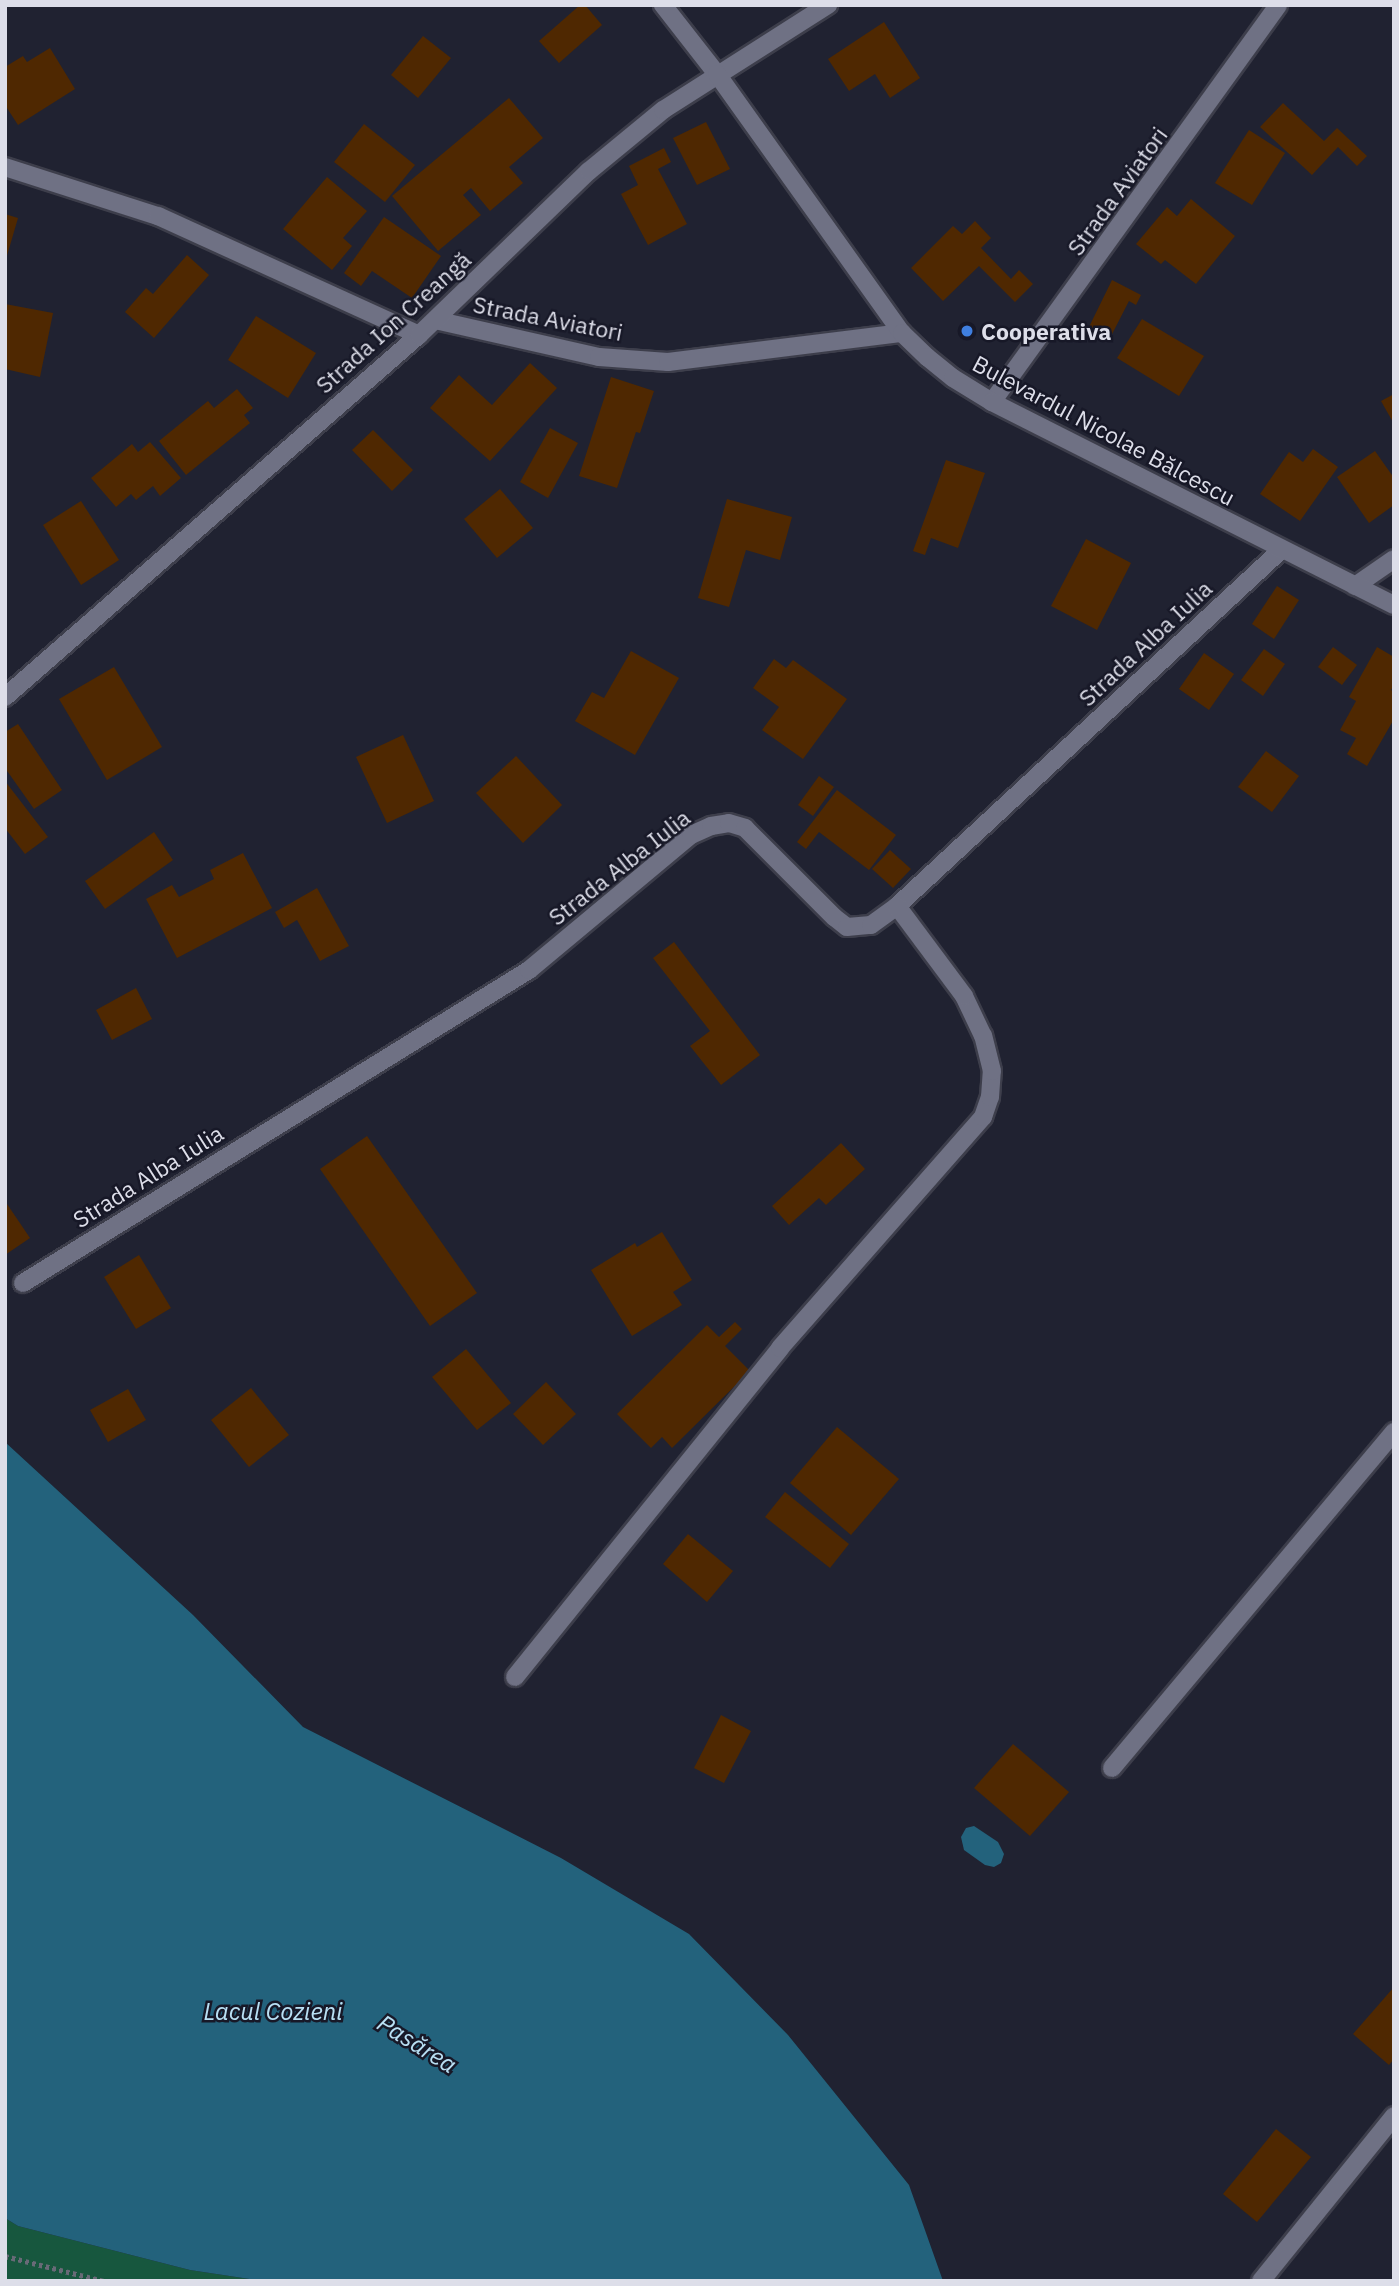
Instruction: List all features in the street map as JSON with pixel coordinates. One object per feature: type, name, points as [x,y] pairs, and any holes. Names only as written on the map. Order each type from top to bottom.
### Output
[{"type":"street","name":"Bulevardul Nicolae Bălcescu","points":[[663,5],[717,74],[902,333],[953,378],[992,402],[1281,551],[1394,605]]},
{"type":"street","name":"Strada Ion Creangă","points":[[5,696],[419,335],[589,171],[663,110],[828,5]]},
{"type":"street","name":"Strada Aviatori","points":[[992,402],[1279,5]]},
{"type":"street","points":[[5,167],[158,216],[419,335]]},
{"type":"street","name":"Strada Aviatori","points":[[435,320],[599,357],[668,362],[902,333]]},
{"type":"street","name":"Strada Alba Iulia","points":[[23,1283],[529,971],[691,835],[711,826],[729,823],[745,828],[848,927],[871,925],[897,906],[1281,551]]},
{"type":"street","points":[[1354,586],[1394,559]]},
{"type":"street","points":[[515,1677],[780,1348],[983,1117],[990,1097],[992,1071],[983,1036],[964,996],[897,906]]},
{"type":"street","points":[[1112,1768],[1394,1432]]},
{"type":"street","points":[[1261,2281],[1394,2116]]},
{"type":"path","points":[[5,2256],[104,2281]]},
{"type":"green space","points":[[5,2218],[18,2226],[190,2270],[263,2281],[5,2281]]},
{"type":"water","name":"Lacul Cozieni","points":[[5,1442],[193,1615],[303,1727],[561,1858],[689,1934],[788,2035],[909,2185],[943,2281],[263,2281],[190,2270],[18,2226],[5,2218]]},
{"type":"water","points":[[974,1826],[998,1842],[1004,1854],[1001,1863],[994,1867],[985,1865],[964,1850],[961,1837],[966,1828]]},
{"type":"building","points":[[580,5],[585,5],[602,25],[559,63],[539,41]]},
{"type":"building","points":[[884,22],[920,78],[890,98],[875,74],[849,91],[828,59]]},
{"type":"building","points":[[423,36],[451,58],[418,98],[391,75]]},
{"type":"building","points":[[50,48],[75,89],[18,125],[5,105],[5,67],[23,56],[27,62]]},
{"type":"building","points":[[509,98],[543,138],[509,167],[523,183],[490,211],[471,188],[463,195],[481,215],[438,251],[392,196]]},
{"type":"building","points":[[1283,103],[1324,141],[1337,128],[1367,156],[1357,166],[1338,147],[1312,175],[1260,127]]},
{"type":"building","points":[[706,122],[730,169],[697,185],[673,138]]},
{"type":"building","points":[[364,124],[415,165],[385,202],[334,162]]},
{"type":"building","points":[[1249,130],[1285,153],[1252,205],[1215,183]]},
{"type":"building","points":[[664,148],[671,162],[658,169],[687,224],[648,245],[621,194],[638,185],[629,166]]},
{"type":"building","points":[[327,177],[367,211],[343,238],[352,246],[332,270],[283,229]]},
{"type":"building","points":[[1191,199],[1235,236],[1196,284],[1165,260],[1161,264],[1136,244],[1167,207],[1177,216]]},
{"type":"building","points":[[5,214],[18,218],[6,259],[5,259]]},
{"type":"building","points":[[384,217],[441,256],[412,298],[372,271],[361,286],[344,273]]},
{"type":"building","points":[[975,221],[991,238],[981,248],[1011,279],[1019,270],[1033,284],[1015,302],[979,266],[943,301],[911,268],[953,226],[962,234]]},
{"type":"building","points":[[187,255],[209,275],[154,338],[125,312],[146,288],[153,294]]},
{"type":"building","points":[[1112,280],[1141,295],[1136,305],[1129,301],[1108,342],[1087,331]]},
{"type":"building","points":[[5,304],[53,313],[40,377],[5,369]]},
{"type":"building","points":[[256,316],[316,353],[288,398],[228,360]]},
{"type":"building","points":[[1142,319],[1204,356],[1179,396],[1117,358]]},
{"type":"building","points":[[530,363],[557,388],[490,461],[430,408],[459,375],[492,405]]},
{"type":"building","points":[[611,377],[654,391],[640,433],[636,432],[617,488],[579,476]]},
{"type":"building","points":[[237,389],[253,408],[244,415],[250,423],[186,475],[159,441],[208,401],[214,408]]},
{"type":"building","points":[[1394,394],[1394,424],[1381,401]]},
{"type":"building","points":[[550,428],[578,443],[548,498],[520,482]]},
{"type":"building","points":[[373,430],[413,470],[392,491],[352,450]]},
{"type":"building","points":[[150,442],[181,478],[160,496],[153,486],[136,500],[131,494],[116,507],[91,478],[132,444],[138,452]]},
{"type":"building","points":[[1313,449],[1338,467],[1300,521],[1260,494],[1289,452],[1303,462]]},
{"type":"building","points":[[1375,451],[1394,478],[1394,505],[1369,523],[1337,477]]},
{"type":"building","points":[[946,460],[985,473],[958,548],[931,538],[925,555],[913,551]]},
{"type":"building","points":[[500,489],[533,528],[497,558],[464,519]]},
{"type":"building","points":[[727,499],[792,517],[780,560],[746,550],[729,607],[698,598]]},
{"type":"building","points":[[81,501],[119,560],[81,585],[43,525]]},
{"type":"building","points":[[1086,539],[1131,563],[1097,630],[1051,606]]},
{"type":"building","points":[[1277,586],[1299,600],[1274,639],[1252,624]]},
{"type":"building","points":[[1333,647],[1357,665],[1342,685],[1318,667]]},
{"type":"building","points":[[1377,647],[1394,657],[1394,685],[1391,690],[1394,692],[1394,719],[1367,766],[1347,754],[1356,738],[1340,730],[1356,701],[1349,697]]},
{"type":"building","points":[[1264,649],[1285,664],[1263,696],[1241,680]]},
{"type":"building","points":[[631,651],[679,678],[635,755],[575,721],[592,692],[604,698]]},
{"type":"building","points":[[1204,653],[1234,674],[1209,710],[1179,689]]},
{"type":"building","points":[[774,659],[786,668],[793,660],[847,699],[803,759],[762,730],[779,707],[753,688]]},
{"type":"building","points":[[114,667],[162,747],[107,780],[59,699]]},
{"type":"building","points":[[18,724],[62,790],[34,809],[5,768],[5,732]]},
{"type":"building","points":[[403,735],[434,801],[387,823],[356,757]]},
{"type":"building","points":[[1266,751],[1299,776],[1272,812],[1238,787]]},
{"type":"building","points":[[516,756],[562,805],[523,843],[476,793]]},
{"type":"building","points":[[819,776],[834,787],[813,816],[798,805]]},
{"type":"building","points":[[5,781],[48,837],[25,854],[5,828]]},
{"type":"building","points":[[837,790],[896,835],[869,870],[819,832],[806,849],[797,842]]},
{"type":"building","points":[[154,832],[173,860],[105,909],[85,881]]},
{"type":"building","points":[[890,850],[911,869],[893,888],[872,869]]},
{"type":"building","points":[[243,853],[272,908],[177,958],[146,899],[172,885],[179,897],[214,879],[210,870]]},
{"type":"building","points":[[317,888],[349,946],[320,961],[297,920],[284,928],[275,912]]},
{"type":"building","points":[[674,942],[760,1055],[721,1085],[690,1046],[710,1031],[653,958]]},
{"type":"building","points":[[136,988],[152,1019],[112,1040],[96,1010]]},
{"type":"building","points":[[367,1136],[477,1293],[430,1326],[320,1169]]},
{"type":"building","points":[[841,1143],[865,1169],[826,1205],[819,1198],[789,1225],[772,1206]]},
{"type":"building","points":[[5,1201],[30,1238],[5,1255]]},
{"type":"building","points":[[662,1232],[692,1280],[673,1292],[682,1305],[632,1336],[591,1270],[635,1243],[637,1247]]},
{"type":"building","points":[[139,1255],[171,1308],[136,1329],[104,1277]]},
{"type":"building","points":[[735,1322],[742,1329],[725,1346],[750,1371],[672,1448],[662,1437],[651,1448],[617,1414],[707,1325],[719,1337]]},
{"type":"building","points":[[466,1349],[511,1403],[477,1430],[432,1377]]},
{"type":"building","points":[[546,1382],[576,1414],[543,1445],[513,1414]]},
{"type":"building","points":[[251,1388],[289,1435],[249,1467],[211,1420]]},
{"type":"building","points":[[128,1389],[146,1420],[108,1442],[90,1410]]},
{"type":"building","points":[[837,1427],[899,1479],[851,1535],[790,1483]]},
{"type":"building","points":[[785,1492],[849,1544],[830,1568],[765,1517]]},
{"type":"building","points":[[688,1534],[733,1571],[707,1602],[663,1564]]},
{"type":"building","points":[[721,1715],[751,1731],[724,1783],[694,1768]]},
{"type":"building","points":[[1013,1744],[1069,1792],[1030,1836],[974,1788]]},
{"type":"building","points":[[1394,1987],[1394,2059],[1389,2065],[1353,2034]]},
{"type":"building","points":[[1276,2129],[1311,2157],[1257,2222],[1223,2194]]},
{"type":"place","name":"Cooperativa","points":[[967,331]]},
{"type":"water label","name":"Pasărea","points":[[417,2044]]}]
